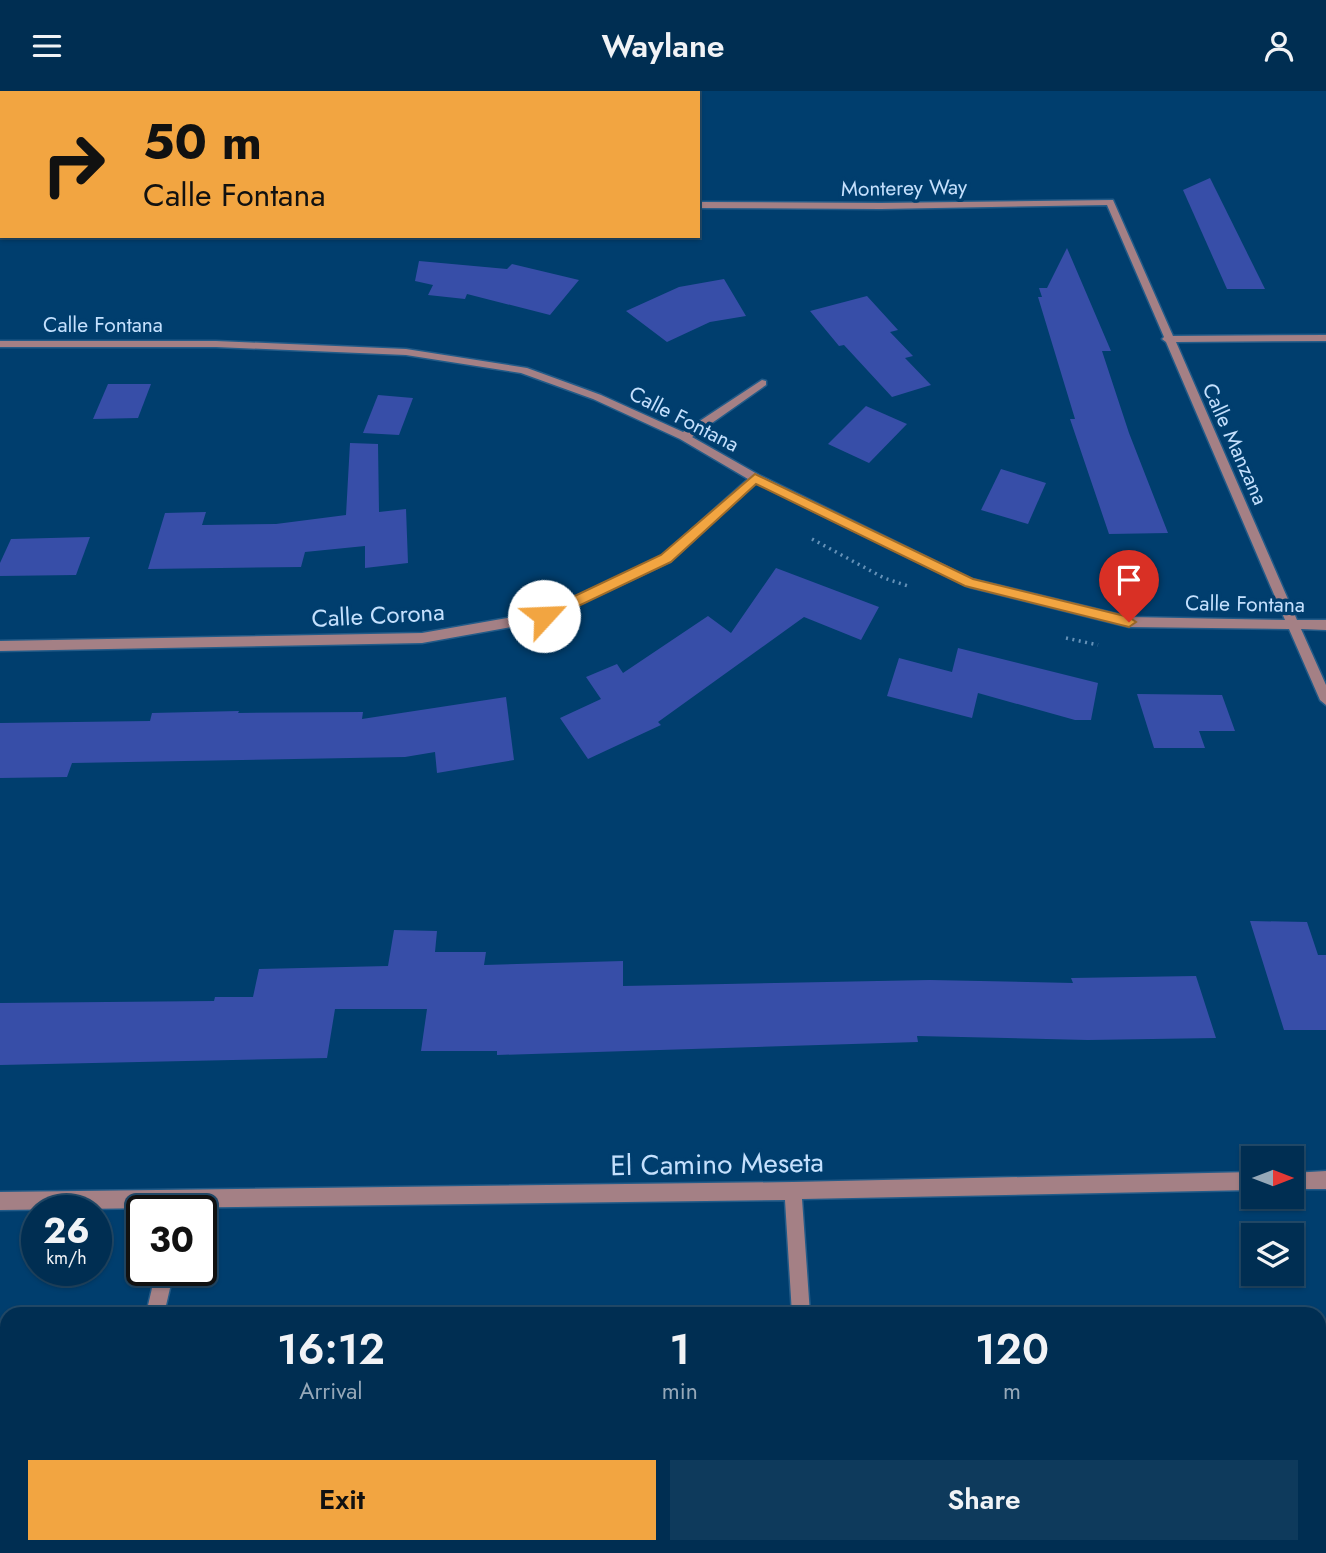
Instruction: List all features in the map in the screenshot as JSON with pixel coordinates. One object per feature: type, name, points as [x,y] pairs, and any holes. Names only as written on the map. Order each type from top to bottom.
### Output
[{"type":"street","name":"Monterey Way","points":[[700,205],[881,206],[1110,202]]},
{"type":"street","name":"Calle Manzana","points":[[1110,202],[1167,339],[1326,700]]},
{"type":"street","points":[[1167,339],[1326,338]]},
{"type":"street","name":"Calle Fontana","points":[[0,344],[216,344],[406,352],[523,370],[597,397],[684,437],[755,478],[970,583],[1129,622],[1326,625]]},
{"type":"street","points":[[684,437],[762,383]]},
{"type":"street","name":"Calle Corona","points":[[0,646],[422,638],[544,616],[666,558],[755,478]]},
{"type":"street","points":[[1304,1181],[1326,1180]]},
{"type":"street","name":"El Camino Meseta","points":[[217,1204],[1241,1181]]},
{"type":"street","points":[[793,1191],[801,1307]]},
{"type":"street","name":"El Camino Meseta","points":[[0,1201],[126,1204]]},
{"type":"street","points":[[157,1307],[162,1286]]},
{"type":"path","points":[[803,535],[884,578],[909,586]]},
{"type":"path","points":[[1062,637],[1088,645],[1101,645]]},
{"type":"building","points":[[1210,178],[1265,289],[1227,289],[1183,190]]},
{"type":"building","points":[[1067,248],[1111,351],[1102,351],[1129,433],[1168,533],[1109,534],[1070,419],[1075,419],[1038,297],[1042,297],[1039,288],[1047,288]]},
{"type":"building","points":[[419,261],[507,269],[512,264],[579,280],[550,315],[467,294],[465,299],[428,295],[433,285],[415,281]]},
{"type":"building","points":[[724,279],[746,316],[710,322],[667,342],[626,311],[679,287]]},
{"type":"building","points":[[867,296],[898,330],[890,332],[913,356],[905,358],[931,385],[892,397],[844,345],[839,346],[810,311]]},
{"type":"building","points":[[108,384],[151,384],[138,418],[93,419]]},
{"type":"building","points":[[378,395],[413,398],[399,435],[363,433]]},
{"type":"building","points":[[866,406],[907,424],[869,463],[828,444]]},
{"type":"building","points":[[350,443],[378,444],[379,512],[406,509],[408,563],[365,568],[365,546],[305,552],[301,567],[148,569],[165,513],[206,512],[202,525],[276,524],[346,515]]},
{"type":"building","points":[[1001,469],[1046,483],[1028,524],[981,510]]},
{"type":"building","points":[[90,537],[76,575],[0,576],[0,563],[11,539]]},
{"type":"building","points":[[776,568],[879,607],[861,640],[804,617],[658,722],[661,725],[588,759],[560,718],[601,699],[586,677],[617,664],[623,673],[708,616],[731,633]]},
{"type":"building","points":[[958,648],[1098,683],[1091,720],[1075,720],[978,693],[972,718],[887,696],[899,658],[952,672]]},
{"type":"building","points":[[1137,694],[1222,695],[1235,731],[1199,731],[1205,748],[1154,748]]},
{"type":"building","points":[[506,697],[514,760],[437,773],[435,752],[405,757],[72,763],[67,777],[0,778],[0,723],[150,721],[152,713],[239,711],[238,713],[363,712],[362,719]]},
{"type":"building","points":[[1250,921],[1307,922],[1318,955],[1326,955],[1326,1030],[1284,1030]]},
{"type":"building","points":[[394,930],[437,931],[435,952],[486,952],[484,965],[623,961],[623,986],[930,980],[1073,983],[1071,978],[1196,976],[1216,1038],[1088,1040],[917,1036],[918,1042],[497,1055],[497,1051],[421,1051],[427,1009],[335,1009],[327,1058],[0,1065],[0,1003],[214,1001],[215,997],[253,997],[259,969],[388,966]]},
{"type":"route","points":[[544,616],[666,558],[755,478],[970,583],[1129,622]]}]
